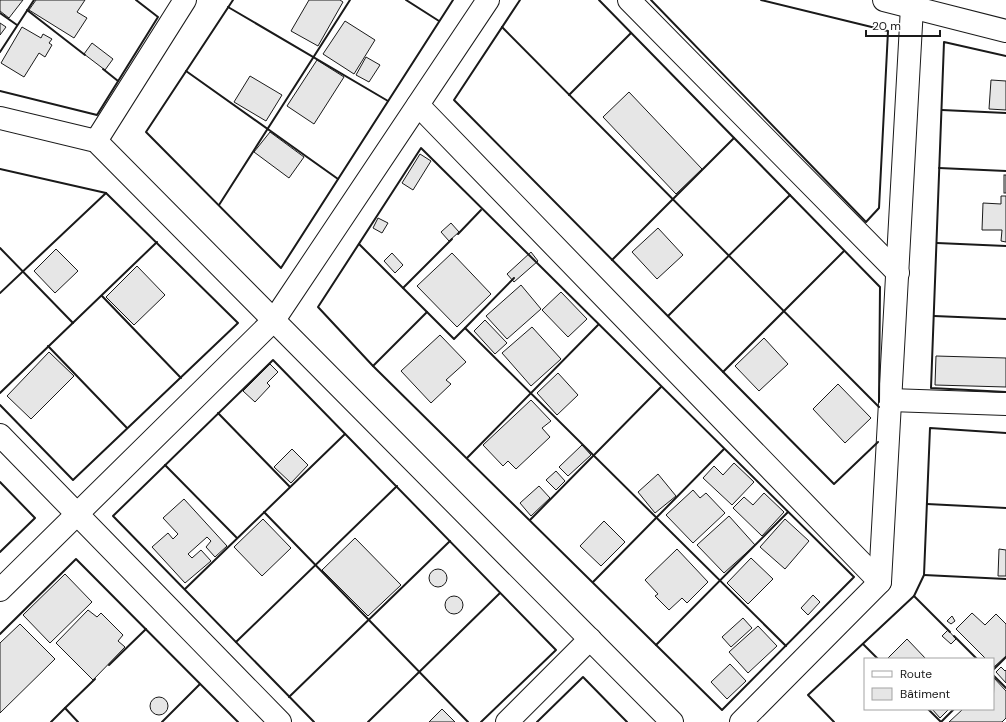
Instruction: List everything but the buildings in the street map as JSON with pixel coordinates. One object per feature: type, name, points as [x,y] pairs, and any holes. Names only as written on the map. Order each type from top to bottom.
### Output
[{"type":"street","points":[[96,141],[185,0]]},
{"type":"street","points":[[0,590],[274,320],[488,0]]},
{"type":"street","points":[[629,0],[898,273]]},
{"type":"street","points":[[884,0],[1006,31]]},
{"type":"street","points":[[741,722],[880,582],[912,7]]},
{"type":"street","points":[[418,105],[880,582]]},
{"type":"street","points":[[0,118],[96,141],[672,722]]},
{"type":"street","points":[[890,400],[1006,404]]},
{"type":"street","points":[[0,436],[280,722]]},
{"type":"street","points":[[507,722],[590,639]]},
{"type":"wall","points":[[0,52],[34,0]]},
{"type":"wall","points":[[0,91],[97,115],[158,17],[136,0]]},
{"type":"wall","points":[[233,0],[146,132],[281,268],[453,0]]},
{"type":"wall","points":[[219,205],[350,0]]},
{"type":"wall","points":[[406,0],[439,21]]},
{"type":"wall","points":[[520,0],[454,100],[834,484],[878,442]]},
{"type":"wall","points":[[599,0],[880,287],[879,402]]},
{"type":"wall","points":[[651,0],[866,222],[879,208],[888,31],[761,0]]},
{"type":"wall","points":[[228,7],[388,101]]},
{"type":"wall","points":[[27,10],[85,55]]},
{"type":"wall","points":[[0,13],[17,25]]},
{"type":"wall","points":[[502,27],[879,407]]},
{"type":"wall","points":[[569,95],[631,33]]},
{"type":"wall","points":[[1006,56],[944,42],[931,388],[1006,392]]},
{"type":"wall","points":[[103,69],[118,81]]},
{"type":"wall","points":[[186,71],[338,179]]},
{"type":"wall","points":[[942,110],[1006,113]]},
{"type":"wall","points":[[612,260],[734,138]]},
{"type":"wall","points":[[421,148],[854,577],[722,710],[373,366],[318,307],[421,148]]},
{"type":"wall","points":[[939,168],[1006,171]]},
{"type":"wall","points":[[0,169],[106,193],[238,323],[73,480],[0,405]]},
{"type":"wall","points":[[0,293],[106,193]]},
{"type":"wall","points":[[668,316],[790,195]]},
{"type":"wall","points":[[458,234],[481,210]]},
{"type":"wall","points":[[359,244],[403,288],[452,239]]},
{"type":"wall","points":[[0,393],[157,242]]},
{"type":"wall","points":[[937,243],[1006,246]]},
{"type":"wall","points":[[0,248],[73,323]]},
{"type":"wall","points":[[723,372],[844,251]]},
{"type":"wall","points":[[514,278],[465,328],[786,646]]},
{"type":"wall","points":[[403,288],[454,339],[465,328]]},
{"type":"wall","points":[[102,296],[181,378]]},
{"type":"wall","points":[[373,366],[427,312]]},
{"type":"wall","points":[[934,316],[1006,319]]},
{"type":"wall","points":[[467,458],[598,325]]},
{"type":"wall","points":[[48,346],[127,428]]},
{"type":"wall","points":[[314,722],[113,516],[273,360],[556,650],[481,722]]},
{"type":"wall","points":[[530,520],[661,387]]},
{"type":"wall","points":[[218,413],[290,487]]},
{"type":"wall","points":[[834,722],[808,695],[914,596],[924,575],[930,428],[1006,433]]},
{"type":"wall","points":[[185,589],[345,434]]},
{"type":"wall","points":[[593,582],[724,449]]},
{"type":"wall","points":[[165,465],[237,538]]},
{"type":"wall","points":[[0,482],[35,518],[0,552]]},
{"type":"wall","points":[[236,642],[397,486]]},
{"type":"wall","points":[[927,504],[1006,508]]},
{"type":"wall","points":[[264,512],[468,722]]},
{"type":"wall","points":[[656,645],[788,512]]},
{"type":"wall","points":[[289,697],[450,541]]},
{"type":"wall","points":[[0,634],[76,559],[238,722]]},
{"type":"wall","points":[[924,575],[1006,579]]},
{"type":"wall","points":[[368,722],[500,593]]},
{"type":"wall","points":[[914,596],[950,632]]},
{"type":"wall","points":[[109,665],[146,629]]},
{"type":"wall","points":[[954,636],[976,658]]},
{"type":"wall","points":[[863,644],[877,658]]},
{"type":"wall","points":[[994,669],[1006,657]]},
{"type":"wall","points":[[994,676],[1006,688]]},
{"type":"wall","points":[[537,722],[583,677],[627,722]]},
{"type":"wall","points":[[65,708],[95,679]]},
{"type":"wall","points":[[162,722],[200,684]]},
{"type":"wall","points":[[51,722],[65,708],[78,722]]},
{"type":"wall","points":[[929,710],[941,722]]},
{"type":"wall","points":[[941,722],[953,710]]}]
